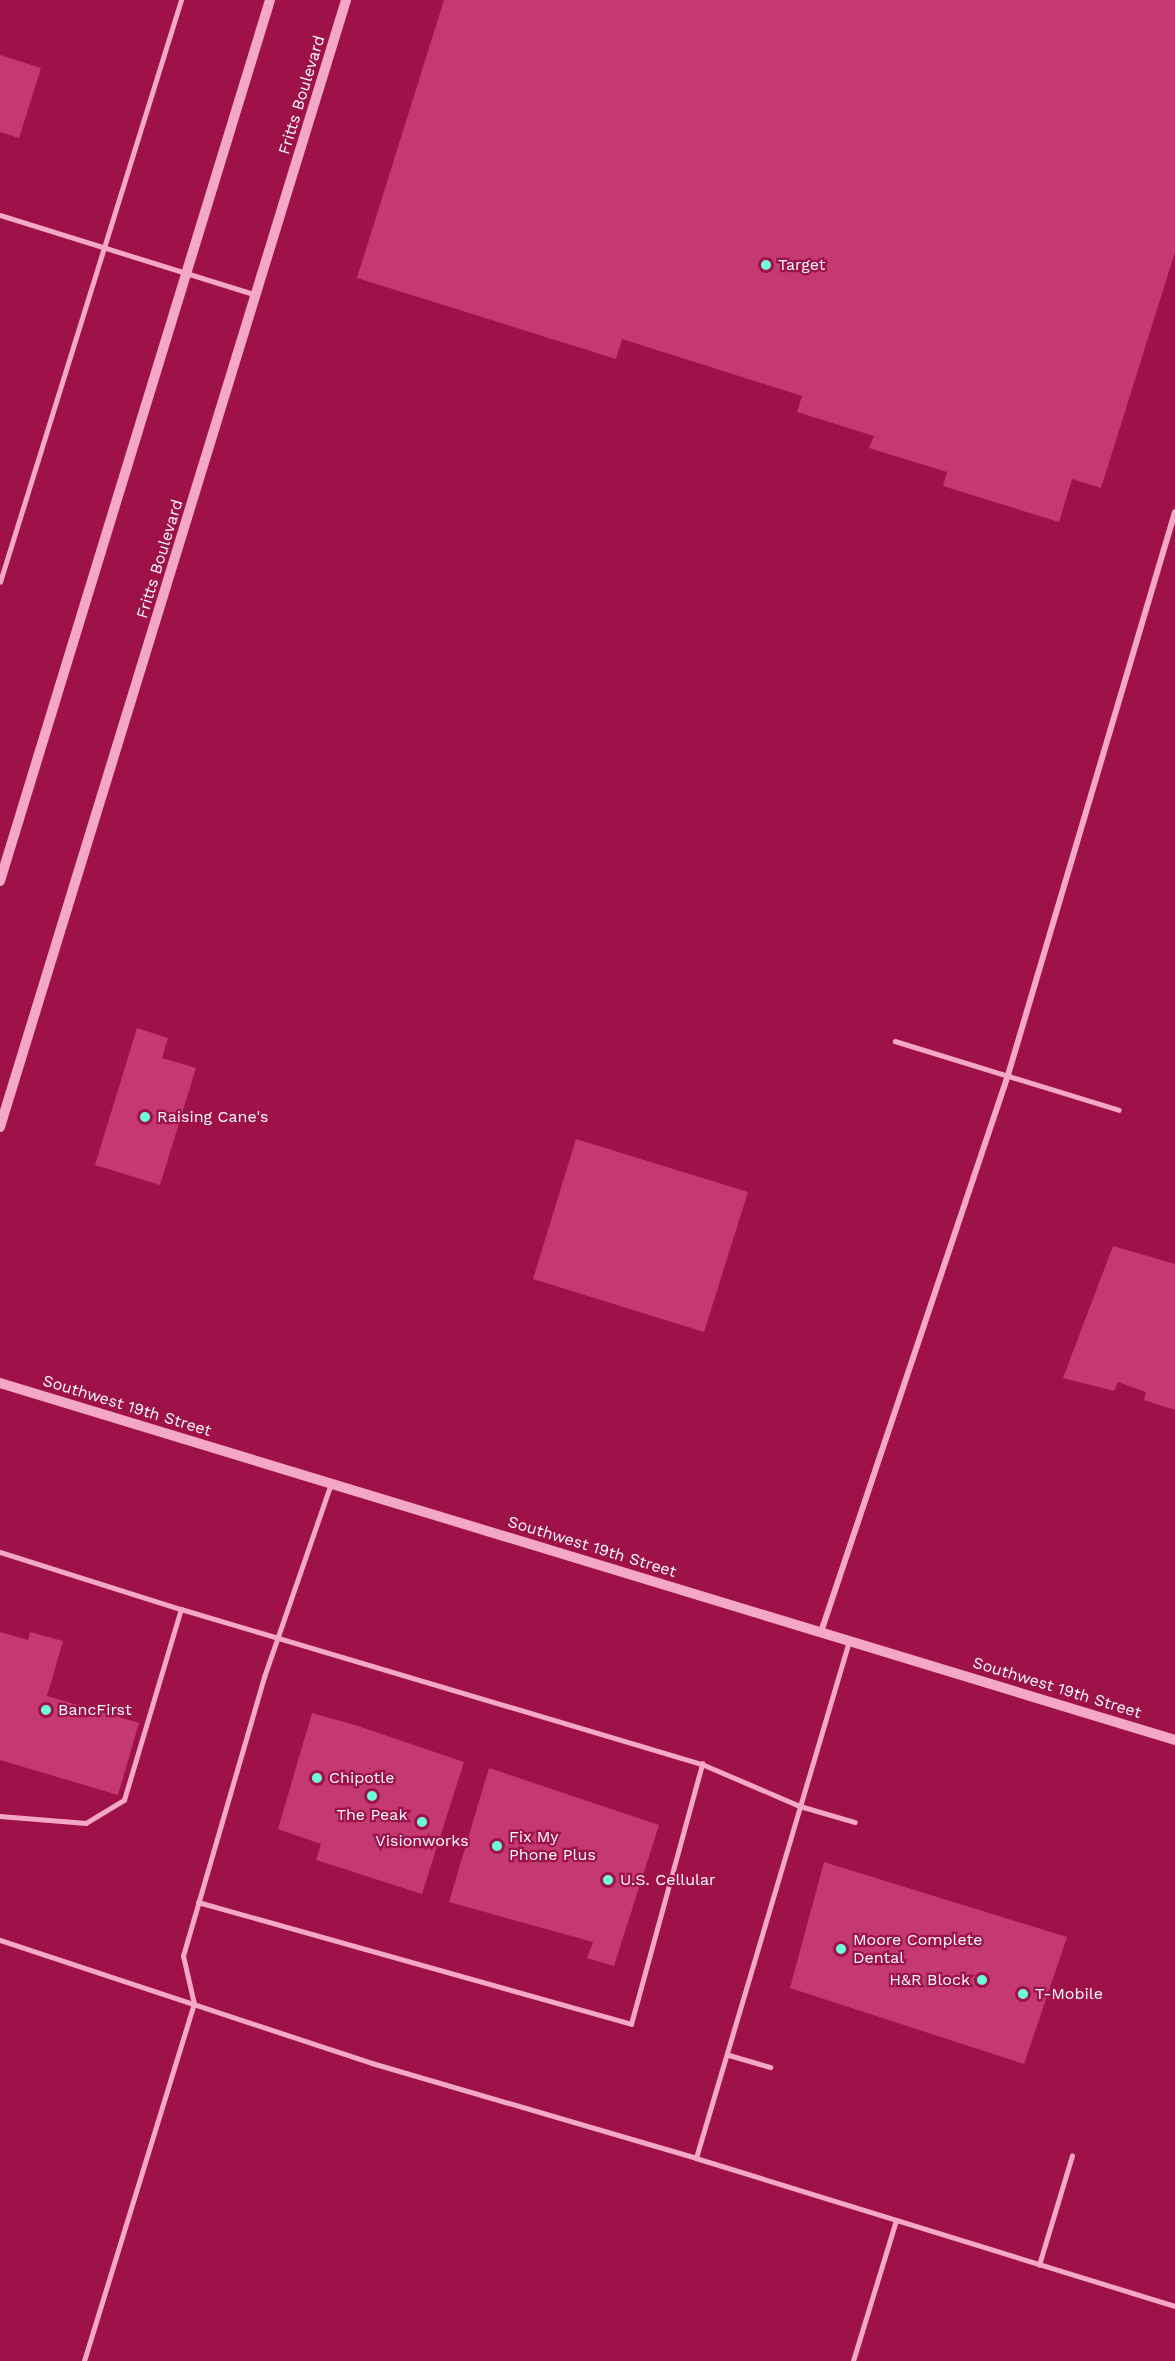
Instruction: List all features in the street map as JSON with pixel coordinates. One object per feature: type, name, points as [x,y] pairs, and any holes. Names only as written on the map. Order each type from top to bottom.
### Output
[{"type":"street","points":[[0,881],[270,0]]},
{"type":"street","name":"Fritts Boulevard","points":[[0,1127],[346,0]]},
{"type":"street","points":[[821,1632],[1008,1075],[1175,512]]},
{"type":"street","name":"Southwest 19th Street","points":[[0,1383],[1175,1740]]},
{"type":"lane","points":[[0,582],[181,0]]},
{"type":"lane","points":[[0,215],[256,294]]},
{"type":"lane","points":[[895,1041],[1119,1110]]},
{"type":"lane","points":[[84,2361],[194,2004],[183,1956],[198,1902],[278,1635],[331,1484]]},
{"type":"lane","points":[[0,1552],[181,1609],[278,1635],[702,1764],[800,1806],[855,1822]]},
{"type":"lane","points":[[0,1816],[86,1823],[124,1800],[181,1609]]},
{"type":"lane","points":[[696,2158],[729,2055],[849,1641]]},
{"type":"lane","points":[[198,1902],[631,2024],[702,1764]]},
{"type":"lane","points":[[0,1940],[372,2063],[696,2158],[1175,2306]]},
{"type":"lane","points":[[729,2055],[770,2067]]},
{"type":"lane","points":[[1039,2265],[1072,2156]]},
{"type":"lane","points":[[853,2361],[896,2220]]},
{"type":"building","name":"Target","points":[[444,0],[1175,0],[1175,252],[1101,488],[1072,479],[1059,522],[943,486],[947,472],[869,448],[874,436],[797,412],[802,396],[622,339],[616,359],[357,278]]},
{"type":"building","points":[[0,55],[41,68],[19,138],[0,132]]},
{"type":"building","name":"Raising Cane's","points":[[137,1028],[168,1038],[162,1058],[196,1068],[160,1185],[95,1165]]},
{"type":"building","points":[[576,1139],[748,1192],[704,1332],[533,1279]]},
{"type":"building","points":[[1113,1246],[1175,1264],[1175,1410],[1144,1400],[1146,1392],[1118,1382],[1114,1391],[1063,1378]]},
{"type":"building","name":"BancFirst","points":[[0,1632],[28,1640],[30,1632],[63,1641],[47,1696],[139,1723],[118,1795],[0,1760]]},
{"type":"building","points":[[312,1713],[464,1762],[422,1894],[316,1860],[321,1844],[278,1829]]},
{"type":"building","points":[[489,1768],[659,1825],[614,1966],[587,1958],[593,1942],[449,1902]]},
{"type":"building","points":[[824,1862],[1067,1937],[1024,2064],[790,1988]]},
{"type":"place","name":"Target","points":[[766,265]]},
{"type":"place","name":"Raising Cane's","points":[[145,1117]]},
{"type":"place","name":"BancFirst","points":[[46,1710]]},
{"type":"place","name":"Chipotle","points":[[317,1778]]},
{"type":"place","name":"The Peak","points":[[372,1796]]},
{"type":"place","name":"Visionworks","points":[[422,1822]]},
{"type":"place","name":"Fix My Phone Plus","points":[[497,1846]]},
{"type":"place","name":"U.S. Cellular","points":[[608,1880]]},
{"type":"place","name":"Moore Complete Dental","points":[[841,1949]]},
{"type":"place","name":"H&R Block","points":[[982,1980]]},
{"type":"place","name":"T-Mobile","points":[[1023,1994]]}]
